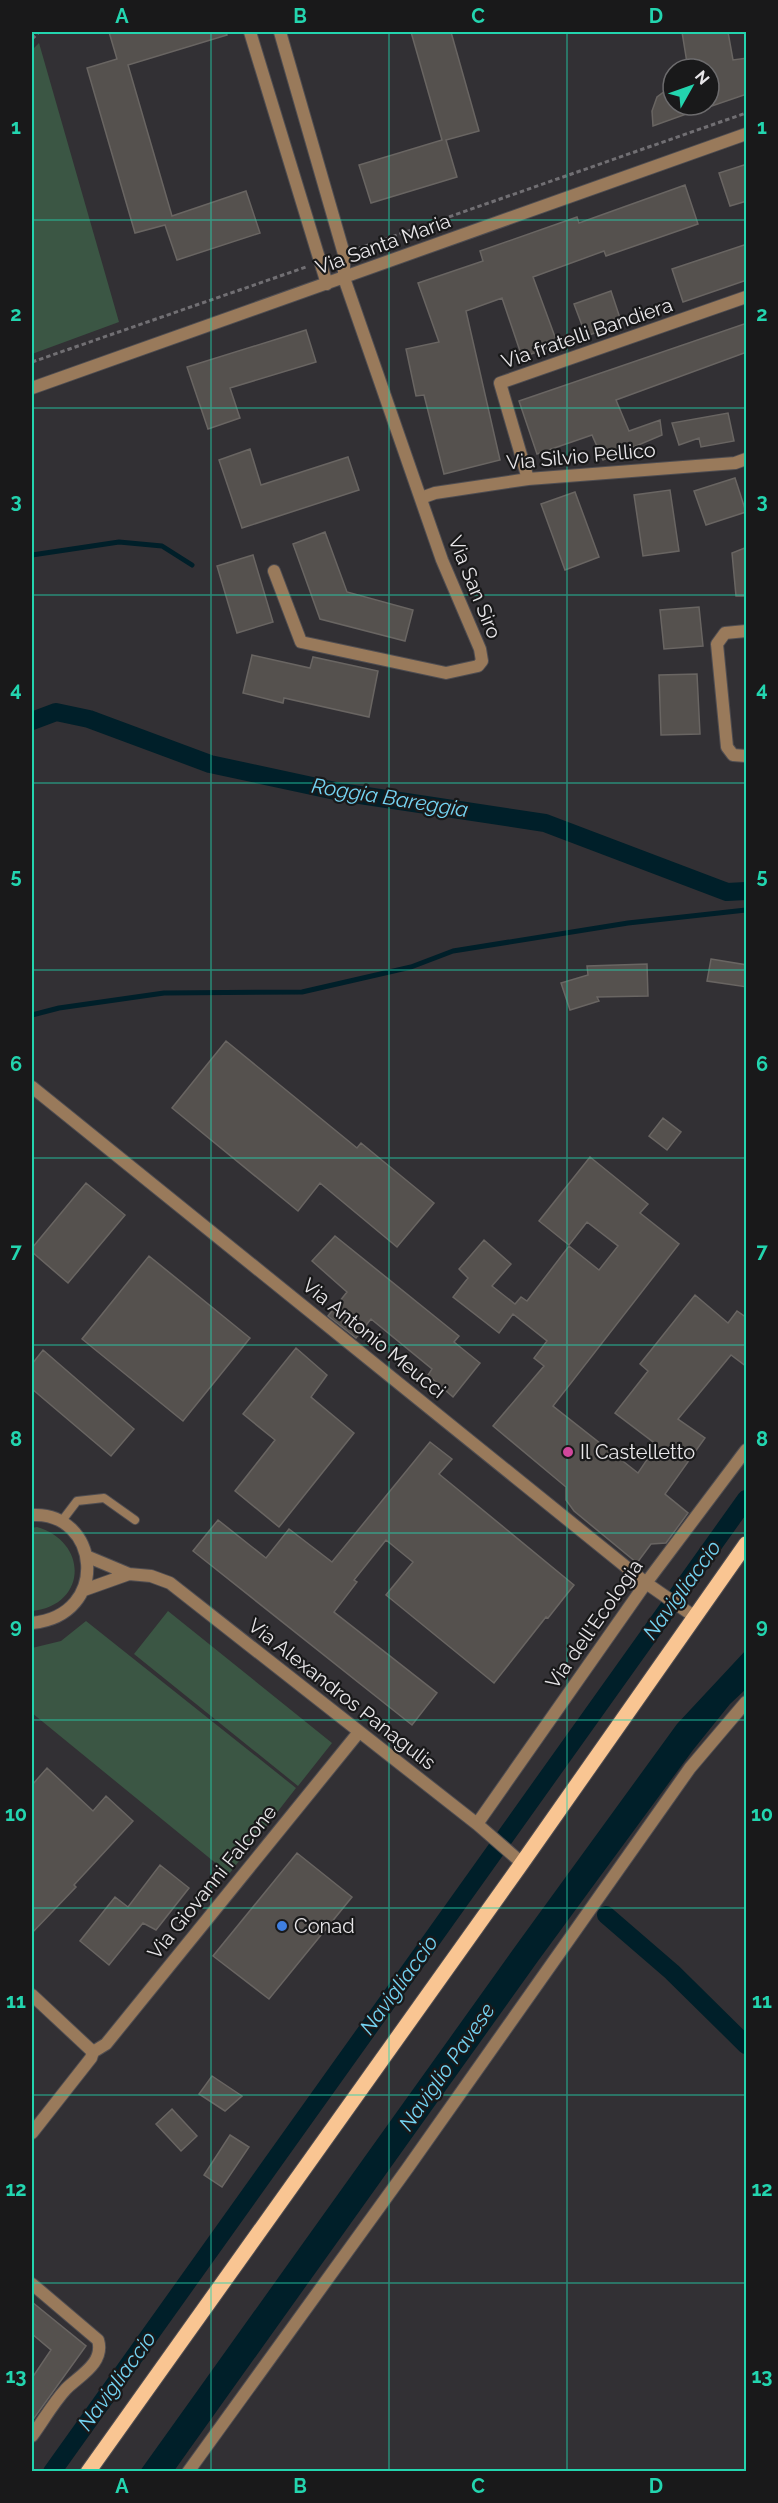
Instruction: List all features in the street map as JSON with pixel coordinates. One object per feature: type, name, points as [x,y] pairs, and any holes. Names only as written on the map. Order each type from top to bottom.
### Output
[{"type":"main road","points":[[88,2472],[522,1863],[689,1613],[747,1544]]},
{"type":"street","points":[[250,32],[327,285]]},
{"type":"street","name":"Via San Siro","points":[[274,571],[301,642],[446,673],[478,666],[482,656],[442,560],[344,278],[344,254],[280,32]]},
{"type":"street","name":"Via Santa Maria","points":[[32,388],[747,134]]},
{"type":"street","name":"Via fratelli Bandiera","points":[[528,479],[500,383],[747,297]]},
{"type":"street","name":"Via Silvio Pellico","points":[[421,498],[528,479],[735,463],[747,459]]},
{"type":"street","points":[[747,630],[725,633],[717,644],[727,747],[733,755],[747,756]]},
{"type":"street","name":"Via Antonio Meucci","points":[[32,1087],[646,1583],[689,1613]]},
{"type":"street","name":"Via dell'Ecologia","points":[[477,1824],[646,1583],[747,1450]]},
{"type":"street","points":[[32,1515],[61,1522],[69,1528],[80,1541],[86,1556],[88,1573],[84,1590],[75,1604],[62,1615],[47,1621],[32,1623]]},
{"type":"street","name":"Via Alexandros Panagulis","points":[[86,1556],[129,1574],[150,1576],[170,1583],[477,1824],[522,1863]]},
{"type":"street","name":"Via Alexandros Panagulis","points":[[84,1590],[129,1574]]},
{"type":"street","points":[[188,2472],[690,1768],[747,1702]]},
{"type":"street","name":"Via Giovanni Falcone","points":[[32,2133],[91,2058],[93,2052],[106,2044],[359,1732]]},
{"type":"street","points":[[32,1995],[93,2052]]},
{"type":"street","points":[[32,2284],[98,2340],[100,2346],[90,2369],[67,2388],[32,2436]]},
{"type":"lane","points":[[61,1522],[77,1501],[104,1498],[135,1520]]},
{"type":"path","points":[[32,39],[39,32]]},
{"type":"path","points":[[344,254],[747,113]]},
{"type":"path","points":[[32,362],[320,262]]},
{"type":"green space","points":[[39,43],[119,322],[32,354],[32,50]]},
{"type":"green space","points":[[37,1527],[54,1535],[66,1546],[73,1559],[75,1573],[71,1586],[63,1598],[50,1607],[32,1611],[32,1528]]},
{"type":"green space","points":[[168,1611],[332,1743],[298,1786],[134,1654]]},
{"type":"green space","points":[[86,1621],[296,1788],[229,1874],[32,1713],[32,1648],[61,1641]]},
{"type":"water","name":"Naviglio Pavese","points":[[746,1650],[746,1689],[730,1704],[693,1750],[538,1961],[174,2471],[140,2471],[677,1724]]},
{"type":"building","points":[[109,32],[226,32],[227,35],[128,65],[172,216],[246,191],[260,233],[177,260],[165,225],[135,233],[87,68],[117,59]]},
{"type":"building","points":[[411,32],[451,32],[479,131],[446,140],[457,177],[371,203],[359,165],[442,140]]},
{"type":"building","points":[[682,32],[728,32],[733,60],[747,58],[747,94],[721,103],[721,57],[686,57]]},
{"type":"building","points":[[661,94],[661,117],[678,117],[653,126],[652,111],[657,97]]},
{"type":"building","points":[[747,164],[747,201],[730,206],[719,173]]},
{"type":"building","points":[[685,185],[698,224],[606,256],[604,251],[533,277],[558,345],[522,357],[502,298],[466,311],[500,460],[444,474],[424,395],[416,396],[406,349],[439,342],[418,283],[483,261],[480,251],[577,217],[579,223]]},
{"type":"building","points":[[747,244],[747,280],[683,302],[672,269]]},
{"type":"building","points":[[611,291],[622,324],[586,336],[574,304]]},
{"type":"building","points":[[747,323],[747,352],[616,400],[629,431],[660,420],[662,435],[603,460],[592,435],[537,454],[519,401]]},
{"type":"building","points":[[306,330],[316,362],[230,388],[240,418],[208,429],[187,367]]},
{"type":"building","points":[[728,413],[734,441],[701,447],[699,438],[679,445],[672,423]]},
{"type":"building","points":[[250,449],[261,485],[348,457],[359,490],[242,528],[219,460]]},
{"type":"building","points":[[735,478],[746,512],[706,525],[694,491]]},
{"type":"building","points":[[670,490],[679,551],[643,556],[634,495]]},
{"type":"building","points":[[575,492],[599,557],[565,570],[541,504]]},
{"type":"building","points":[[325,532],[347,592],[413,610],[405,641],[320,619],[293,544]]},
{"type":"building","points":[[747,547],[747,596],[736,596],[732,553]]},
{"type":"building","points":[[253,555],[273,622],[237,633],[217,566]]},
{"type":"building","points":[[699,607],[703,646],[664,649],[660,610]]},
{"type":"building","points":[[252,655],[310,668],[313,657],[378,671],[369,717],[284,698],[283,703],[243,693]]},
{"type":"building","points":[[697,674],[700,734],[661,735],[659,675]]},
{"type":"building","points":[[711,959],[747,965],[747,987],[707,981]]},
{"type":"building","points":[[647,964],[648,996],[597,997],[599,1001],[570,1010],[561,983],[588,975],[587,966]]},
{"type":"building","points":[[226,1041],[357,1148],[361,1143],[434,1203],[397,1247],[320,1183],[298,1211],[172,1108]]},
{"type":"building","points":[[663,1118],[681,1132],[667,1150],[649,1136]]},
{"type":"building","points":[[590,1157],[648,1204],[640,1213],[679,1244],[553,1406],[638,1473],[657,1445],[615,1413],[648,1371],[640,1364],[695,1295],[728,1323],[737,1311],[747,1318],[747,1367],[731,1355],[678,1419],[705,1438],[665,1494],[688,1513],[666,1543],[651,1544],[637,1563],[574,1511],[566,1500],[566,1487],[493,1426],[544,1366],[534,1358],[547,1341],[513,1314],[499,1333],[453,1297],[468,1278],[459,1269],[484,1240],[511,1264],[492,1286],[515,1304],[521,1297],[527,1301],[569,1246],[599,1270],[618,1246],[587,1222],[569,1245],[539,1221]]},
{"type":"building","points":[[86,1183],[125,1215],[68,1283],[32,1252],[32,1248]]},
{"type":"building","points":[[335,1236],[459,1336],[454,1342],[480,1363],[453,1397],[428,1375],[432,1369],[371,1319],[356,1338],[328,1316],[347,1292],[312,1261]]},
{"type":"building","points":[[149,1256],[250,1338],[183,1421],[82,1339]]},
{"type":"building","points":[[296,1348],[327,1375],[311,1397],[354,1433],[279,1527],[235,1491],[275,1440],[243,1414]]},
{"type":"building","points":[[43,1350],[134,1429],[111,1456],[32,1389],[32,1364]]},
{"type":"building","points":[[430,1442],[452,1459],[439,1474],[574,1585],[494,1683],[386,1595],[413,1562],[386,1540],[354,1580],[357,1582],[334,1612],[437,1693],[412,1725],[193,1551],[218,1520],[266,1558],[289,1529],[332,1562]]},
{"type":"building","points":[[47,1768],[93,1811],[106,1796],[133,1821],[74,1885],[76,1887],[32,1933],[32,1785]]},
{"type":"building","name":"Conad","points":[[297,1853],[352,1897],[269,1999],[213,1956]]},
{"type":"building","points":[[160,1865],[189,1888],[156,1930],[143,1923],[109,1965],[80,1941],[115,1897],[128,1907]]},
{"type":"building","points":[[212,2076],[242,2096],[225,2111],[199,2094]]},
{"type":"building","points":[[172,2109],[197,2136],[181,2151],[156,2124]]},
{"type":"building","points":[[230,2135],[249,2147],[222,2187],[204,2175]]},
{"type":"building","points":[[32,2302],[86,2346],[32,2421],[32,2378],[51,2350],[32,2334]]},
{"type":"waterway","points":[[32,555],[119,542],[162,546],[192,565]]},
{"type":"waterway","name":"Roggia Bareggia","points":[[32,721],[56,712],[89,719],[210,764],[340,792],[545,823],[727,892],[746,891]]},
{"type":"waterway","points":[[32,1015],[59,1008],[164,993],[302,992],[411,967],[453,951],[628,923],[746,910]]},
{"type":"waterway","name":"Navigliaccio","points":[[52,2472],[746,1499]]},
{"type":"waterway","points":[[606,1915],[672,1972],[746,2045]]},
{"type":"place","name":"Il Castelletto","points":[[568,1452]]},
{"type":"place","name":"Conad","points":[[282,1926]]}]
